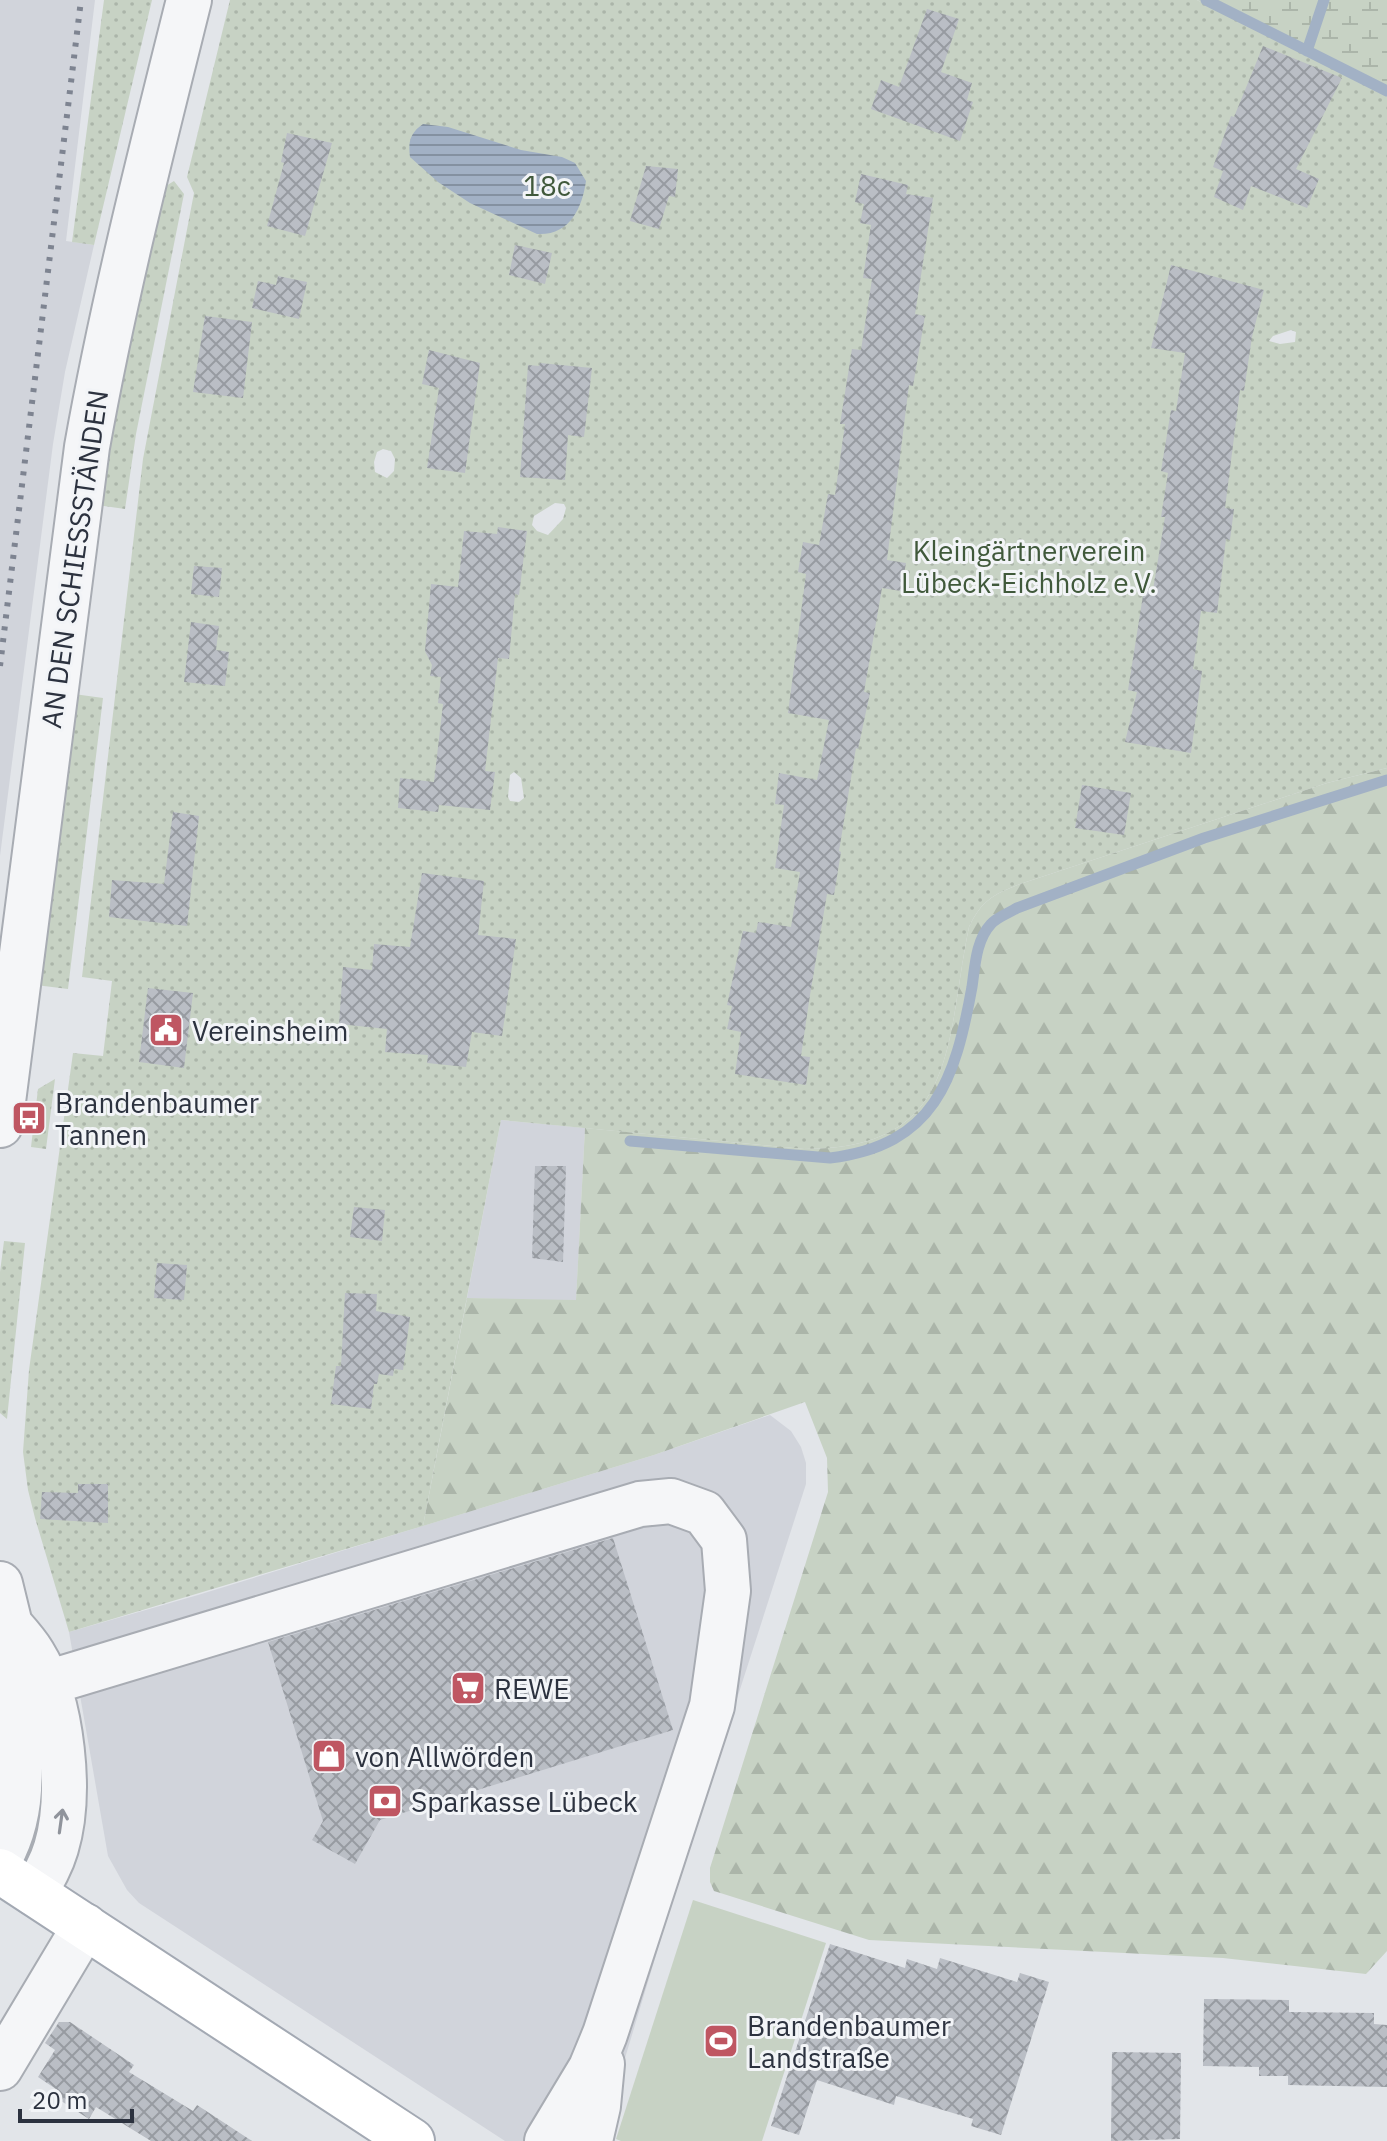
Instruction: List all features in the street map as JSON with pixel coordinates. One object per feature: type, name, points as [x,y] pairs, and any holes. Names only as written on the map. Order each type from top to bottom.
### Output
[{"type":"main road","points":[[17,1882],[412,2141]]},
{"type":"street","name":"AN DEN SCHIESSSTÄNDEN","points":[[0,1125],[87,447],[131,233],[189,0]]},
{"type":"street","points":[[3,1685],[47,1683],[640,1504],[671,1501],[704,1513],[724,1540],[728,1591],[712,1706],[605,2034],[591,2068],[547,2141]]},
{"type":"street","points":[[5,1604],[47,1683],[56,1716],[63,1771],[62,1813],[57,1846],[49,1868],[17,1882]]},
{"type":"street","points":[[0,1858],[16,1819],[21,1764],[3,1685],[5,1604]]},
{"type":"street","points":[[0,2068],[85,1926]]},
{"type":"street","points":[[590,2141],[598,2106],[605,2034]]},
{"type":"shaded area","points":[[0,0],[95,0],[66,241],[94,245],[65,372],[53,444],[0,856]]},
{"type":"shaded area","points":[[501,1120],[585,1128],[576,1301],[467,1298]]},
{"type":"shaded area","points":[[770,1415],[791,1431],[801,1447],[806,1463],[806,1484],[679,1879],[600,2141],[505,2141],[139,1903],[127,1890],[108,1856],[69,1632],[654,1455]]},
{"type":"green space","points":[[104,0],[152,0],[94,245],[72,242]]},
{"type":"green space","name":"Kleingärtnerverein Lübeck-Eichholz e.V.","points":[[230,0],[1197,0],[1387,96],[1387,768],[1327,783],[1020,884],[989,900],[969,927],[955,1011],[936,1082],[918,1109],[892,1131],[855,1144],[804,1149],[501,1120],[423,1526],[69,1632],[28,1490],[23,1452],[29,1370],[73,1053],[103,1056],[112,981],[82,977],[143,459],[194,193],[187,177]],"holes":[[[1291,330],[1296,332],[1295,342],[1280,344],[1269,341],[1273,336]],[[383,449],[391,451],[395,459],[394,471],[387,478],[375,472],[377,452]],[[555,503],[564,504],[566,508],[563,519],[548,535],[537,531],[532,525],[534,516]],[[514,772],[521,778],[524,798],[519,802],[510,801],[508,797],[510,775]]]},
{"type":"green space","points":[[1197,0],[1387,0],[1387,96]]},
{"type":"green space","points":[[174,181],[184,194],[136,434],[125,509],[97,505],[111,419],[161,189]]},
{"type":"green space","points":[[74,694],[103,698],[68,989],[36,985]]},
{"type":"green space","points":[[1387,768],[1387,1951],[1366,1974],[1223,1958],[869,1940],[714,1891],[710,1868],[828,1492],[827,1458],[805,1402],[654,1455],[423,1526],[467,1298],[576,1300],[585,1128],[804,1149],[855,1144],[892,1131],[918,1109],[936,1082],[955,1011],[969,927],[989,900],[1020,884],[1327,783]]},
{"type":"green space","points":[[55,1079],[46,1149],[31,1147],[38,1089]]},
{"type":"green space","points":[[4,1241],[25,1243],[7,1419],[0,1413],[0,1272]]},
{"type":"green space","name":"Brandenbaumer Landstraße","points":[[693,1900],[826,1943],[762,2141],[621,2141],[616,2139]]},
{"type":"water","points":[[423,124],[448,127],[575,163],[586,181],[577,211],[558,230],[537,234],[470,203],[438,182],[410,157],[411,138]]},
{"type":"building","points":[[927,9],[959,19],[941,72],[972,83],[967,100],[973,102],[960,141],[871,109],[881,80],[899,87]]},
{"type":"building","points":[[1263,46],[1342,78],[1296,169],[1319,179],[1307,208],[1251,186],[1243,210],[1214,197],[1223,171],[1213,167],[1231,116],[1234,117]]},
{"type":"building","points":[[287,133],[332,143],[305,236],[267,226],[284,163],[281,162]]},
{"type":"building","points":[[646,166],[678,169],[675,197],[669,196],[659,229],[630,221]]},
{"type":"building","points":[[861,174],[908,185],[906,194],[933,198],[915,314],[925,316],[913,386],[909,385],[887,560],[906,563],[901,591],[882,588],[864,692],[870,693],[856,748],[834,895],[827,894],[810,995],[801,1056],[810,1057],[806,1085],[735,1074],[741,1032],[727,1029],[732,1006],[727,1005],[743,931],[756,933],[758,922],[791,927],[800,872],[775,868],[784,805],[775,804],[779,773],[817,780],[829,720],[788,713],[806,574],[798,572],[803,542],[819,545],[828,494],[835,495],[845,424],[840,424],[852,349],[861,350],[872,279],[863,278],[871,225],[860,223],[864,204],[855,202]]},
{"type":"building","points":[[515,245],[552,253],[545,284],[509,275]]},
{"type":"building","points":[[1171,265],[1264,290],[1252,337],[1244,391],[1240,390],[1225,508],[1234,509],[1230,540],[1226,539],[1217,613],[1201,611],[1193,669],[1202,671],[1191,753],[1125,742],[1137,692],[1128,690],[1144,589],[1153,590],[1165,517],[1161,517],[1168,473],[1161,471],[1171,410],[1176,411],[1185,353],[1151,348]]},
{"type":"building","points":[[278,276],[307,282],[299,319],[252,308],[258,281],[276,285]]},
{"type":"building","points":[[205,316],[252,322],[243,398],[193,392]]},
{"type":"building","points":[[429,350],[480,363],[465,473],[427,468],[439,388],[422,384]]},
{"type":"building","points":[[540,363],[592,368],[584,437],[568,435],[565,480],[520,477],[528,365],[539,366]]},
{"type":"building","points":[[498,527],[527,531],[519,595],[515,594],[509,659],[498,658],[485,771],[495,772],[490,810],[439,805],[438,812],[398,808],[400,778],[434,782],[443,704],[438,703],[441,677],[430,676],[432,665],[425,651],[431,584],[458,587],[464,531],[497,534]]},
{"type":"building","points":[[194,566],[222,568],[219,597],[191,594]]},
{"type":"building","points":[[191,622],[219,626],[216,650],[229,652],[225,686],[184,682]]},
{"type":"building","points":[[1082,785],[1131,793],[1124,835],[1075,828]]},
{"type":"building","points":[[173,812],[199,816],[187,926],[109,917],[112,880],[164,884]]},
{"type":"building","points":[[422,873],[484,881],[478,935],[516,939],[502,1036],[472,1032],[466,1067],[427,1063],[428,1055],[385,1052],[387,1029],[339,1024],[343,967],[372,970],[374,944],[410,947]]},
{"type":"building","name":"Vereinsheim","points":[[148,988],[193,993],[184,1068],[139,1062]]},
{"type":"building","points":[[535,1166],[566,1166],[563,1262],[532,1258]]},
{"type":"building","points":[[354,1207],[385,1210],[382,1241],[350,1237]]},
{"type":"building","points":[[157,1263],[187,1265],[184,1300],[154,1298]]},
{"type":"building","points":[[345,1293],[377,1294],[376,1311],[410,1317],[403,1370],[394,1369],[393,1376],[379,1374],[377,1384],[374,1384],[371,1409],[331,1404],[336,1366],[341,1366]]},
{"type":"building","points":[[78,1484],[108,1484],[108,1523],[40,1519],[42,1492],[78,1493]]},
{"type":"building","points":[[613,1538],[673,1730],[380,1820],[355,1864],[312,1840],[323,1821],[268,1642]]},
{"type":"building","points":[[830,1944],[905,1968],[907,1959],[937,1969],[940,1958],[1017,1982],[1020,1973],[1049,1982],[1001,2135],[971,2126],[973,2119],[896,2096],[894,2105],[817,2080],[799,2135],[771,2126]]},
{"type":"building","points":[[1204,1999],[1289,2000],[1289,2012],[1374,2013],[1374,2024],[1387,2025],[1387,2087],[1288,2085],[1288,2076],[1259,2076],[1259,2067],[1203,2066]]},
{"type":"building","points":[[59,2022],[70,2022],[134,2065],[129,2072],[193,2111],[197,2105],[252,2141],[151,2141],[96,2107],[89,2119],[55,2097],[59,2091],[38,2077],[55,2050],[45,2043]]},
{"type":"building","points":[[1112,2052],[1181,2053],[1180,2139],[1111,2141]]},
{"type":"waterway","points":[[1206,0],[1387,91]]},
{"type":"waterway","points":[[1307,51],[1324,0]]},
{"type":"waterway","points":[[630,1141],[830,1158],[866,1151],[894,1139],[917,1123],[947,1079],[965,1021],[979,945],[996,919],[1017,908],[1204,838],[1387,780]]},
{"type":"railway","points":[[0,666],[81,0]]},
{"type":"place","name":"Vereinsheim","points":[[166,1030]]},
{"type":"place","name":"Brandenbaumer Tannen","points":[[29,1118]]},
{"type":"place","name":"REWE","points":[[468,1688]]},
{"type":"place","name":"von Allwörden","points":[[329,1756]]},
{"type":"place","name":"Sparkasse Lübeck","points":[[385,1801]]},
{"type":"place","name":"Brandenbaumer Landstraße","points":[[721,2041]]},
{"type":"park label","name":"18c","points":[[547,185]]}]
